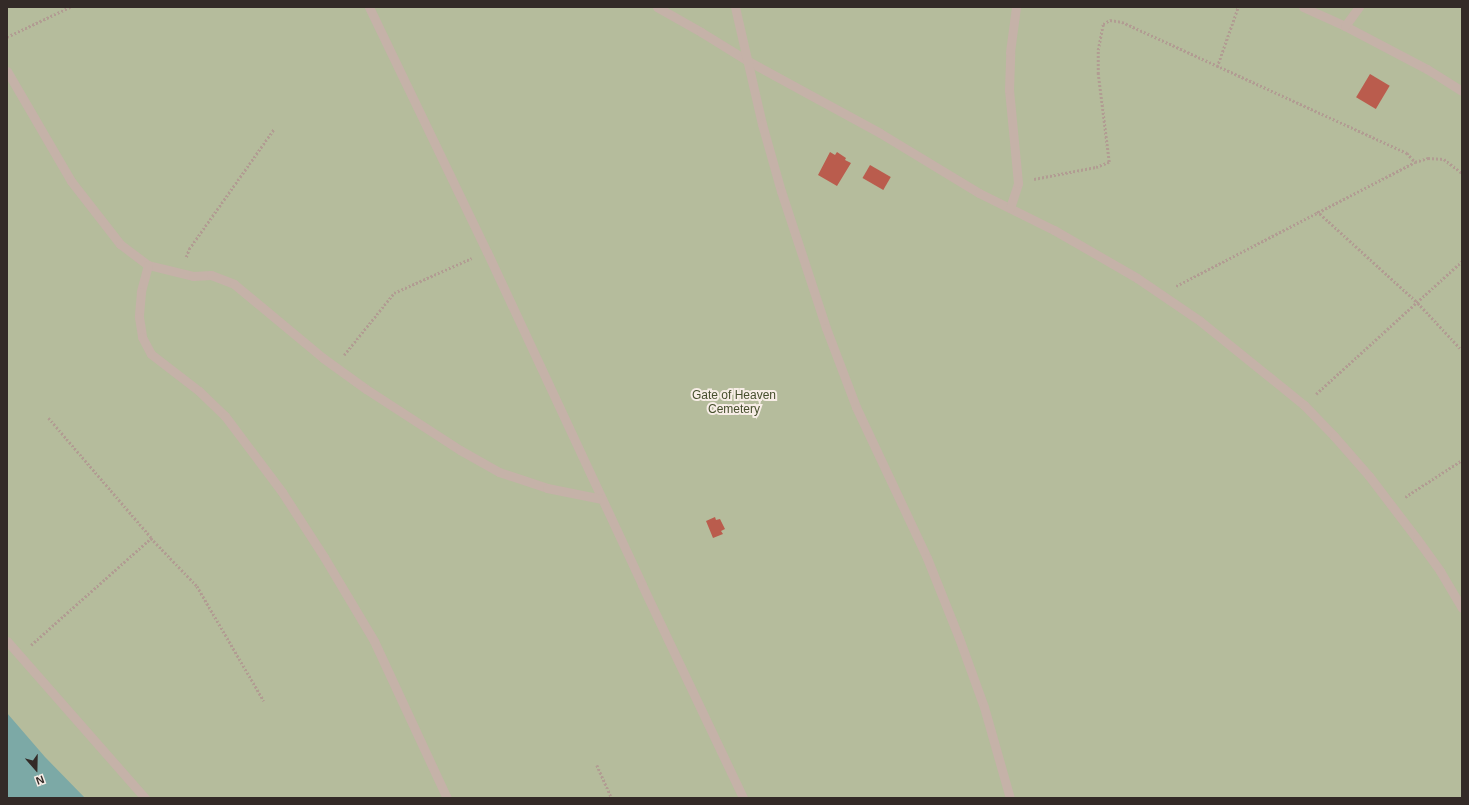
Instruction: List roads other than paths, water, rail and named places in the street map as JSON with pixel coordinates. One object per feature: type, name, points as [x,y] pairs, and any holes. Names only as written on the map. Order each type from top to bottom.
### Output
[{"type":"lane","points":[[369,7],[487,252],[743,798]]},
{"type":"lane","points":[[657,7],[748,61],[880,133],[979,193],[1054,230],[1137,278],[1200,321],[1304,405],[1359,464],[1392,505],[1440,571],[1462,608]]},
{"type":"lane","points":[[735,7],[762,124],[781,191],[826,328],[856,407],[927,558],[959,638],[984,707],[1010,798]]},
{"type":"lane","points":[[1010,208],[1018,183],[1009,90],[1010,52],[1016,7]]},
{"type":"lane","points":[[1303,7],[1345,26],[1427,69],[1462,91]]},
{"type":"lane","points":[[1345,26],[1359,7]]},
{"type":"lane","points":[[7,71],[71,180],[120,244],[148,265],[193,276],[211,275],[234,284],[335,367],[366,389],[460,450],[499,472],[547,488],[602,499]]},
{"type":"lane","points":[[148,265],[141,292],[139,317],[142,337],[152,354],[199,392],[225,416],[282,492],[374,641],[447,798]]},
{"type":"lane","points":[[7,641],[146,798]]},
{"type":"water","points":[[7,713],[45,757],[85,798],[7,798]]},
{"type":"park label","name":"Gate of Heaven Cemetery","points":[[734,403]]}]
